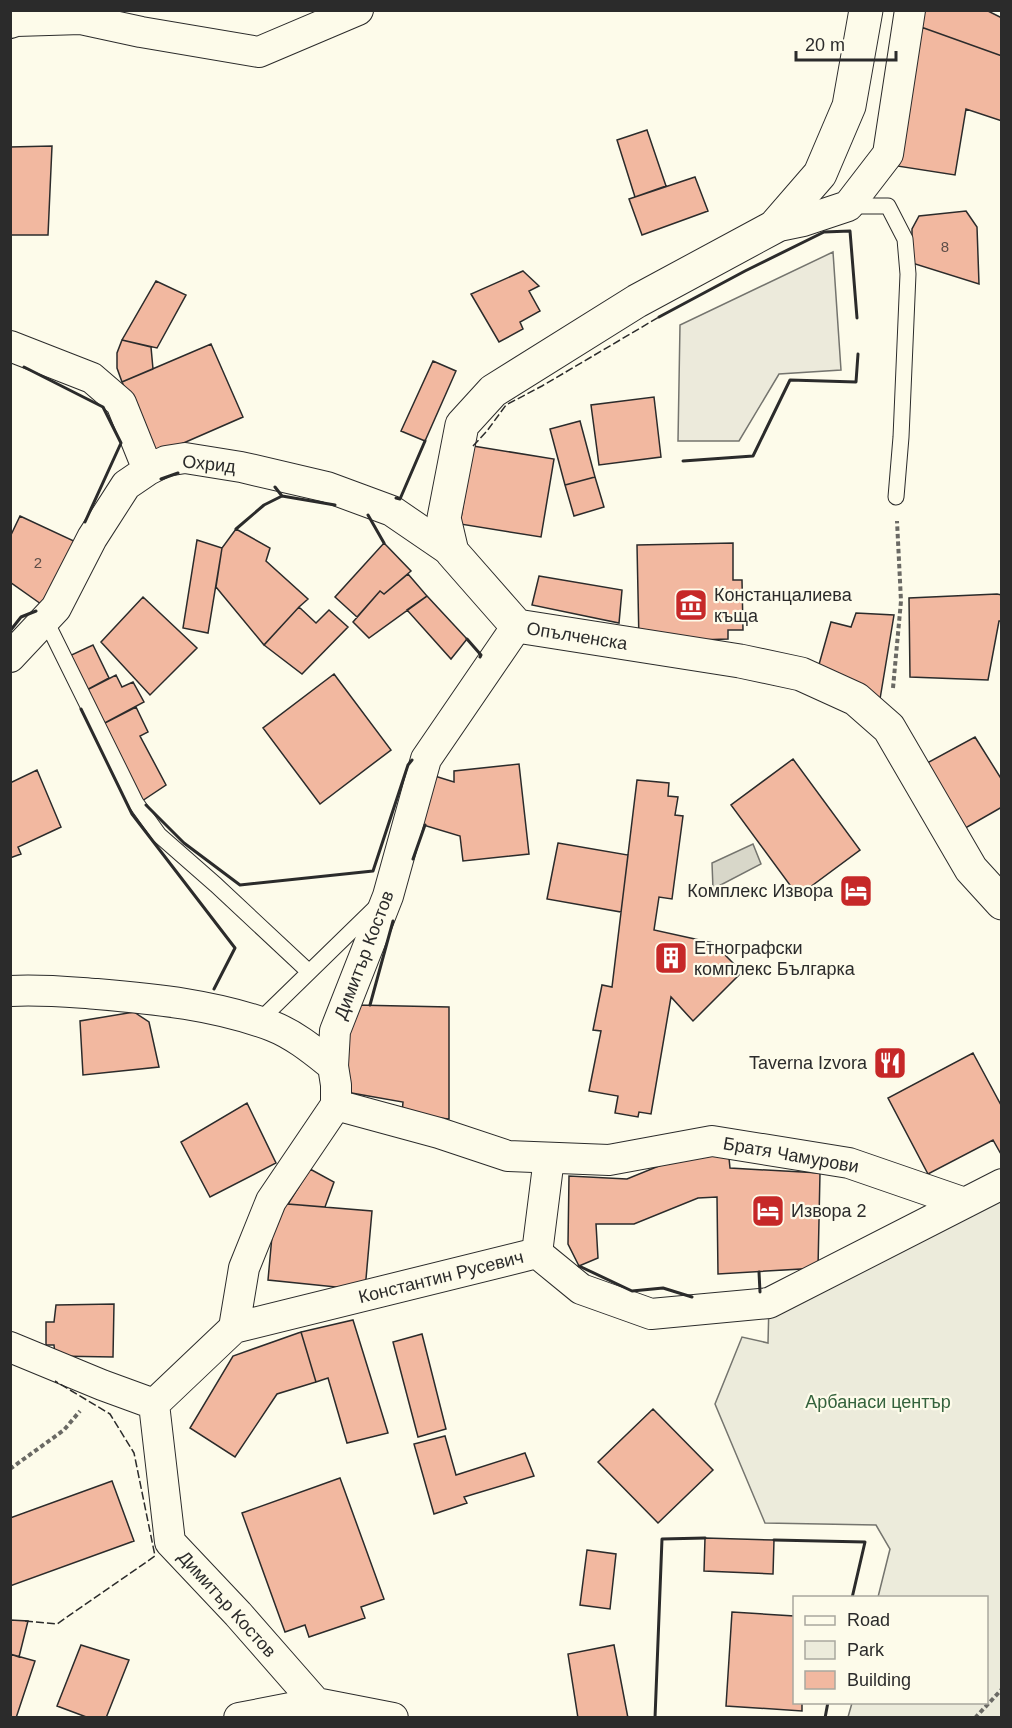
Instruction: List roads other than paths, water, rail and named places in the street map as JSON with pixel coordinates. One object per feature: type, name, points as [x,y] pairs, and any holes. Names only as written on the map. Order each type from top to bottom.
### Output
[{"type":"street","points":[[10,23],[81,19],[141,32],[259,51],[358,10]]},
{"type":"street","name":"Опълченска","points":[[866,10],[849,106],[820,174],[774,228],[637,301],[493,391],[462,425],[444,518],[452,552],[517,626],[740,661],[801,674],[856,699],[889,728],[971,869],[1002,903]]},
{"type":"street","points":[[774,228],[848,206],[888,154],[910,10]]},
{"type":"street","points":[[10,346],[92,378],[114,397],[121,404],[148,470]]},
{"type":"street","name":"Охрид","points":[[10,657],[56,608],[92,538],[126,485],[166,461],[185,458],[241,467],[327,487],[392,511],[452,552]]},
{"type":"street","name":"Димитър Костов","points":[[336,1105],[333,1066],[335,1031],[388,896],[426,759],[517,626]]},
{"type":"street","points":[[10,991],[33,990],[151,999],[227,1012],[274,1027],[305,1044],[333,1066]]},
{"type":"street","points":[[10,1347],[154,1404],[234,1328],[244,1268],[271,1201],[336,1105]]},
{"type":"street","name":"Братя Чамурови","points":[[336,1105],[439,1133],[508,1156],[609,1160],[712,1141],[849,1163],[962,1202]]},
{"type":"street","points":[[537,1253],[549,1158]]},
{"type":"street","name":"Константин Русевич","points":[[234,1328],[537,1253],[581,1289],[651,1314],[769,1303],[962,1202],[1002,1184]]},
{"type":"street","name":"Димитър Костов","points":[[154,1404],[170,1542],[238,1614],[316,1703]]},
{"type":"street","points":[[239,1718],[316,1703],[393,1718]]},
{"type":"lane","points":[[848,206],[888,206],[905,239],[908,284],[896,497]]},
{"type":"lane","points":[[45,619],[136,803],[159,835],[308,971]]},
{"type":"lane","points":[[258,1022],[308,971],[388,896]]},
{"type":"place","name":"Констанцалиева къща","points":[[691,605]]},
{"type":"place","name":"Комплекс Извора","points":[[856,891]]},
{"type":"place","name":"Етнографски комплекс Българка","points":[[671,958]]},
{"type":"place","name":"Taverna Izvora","points":[[890,1063]]},
{"type":"place","name":"Извора 2","points":[[768,1211]]},
{"type":"park label","name":"Арбанаси център","points":[[878,1402]]}]
